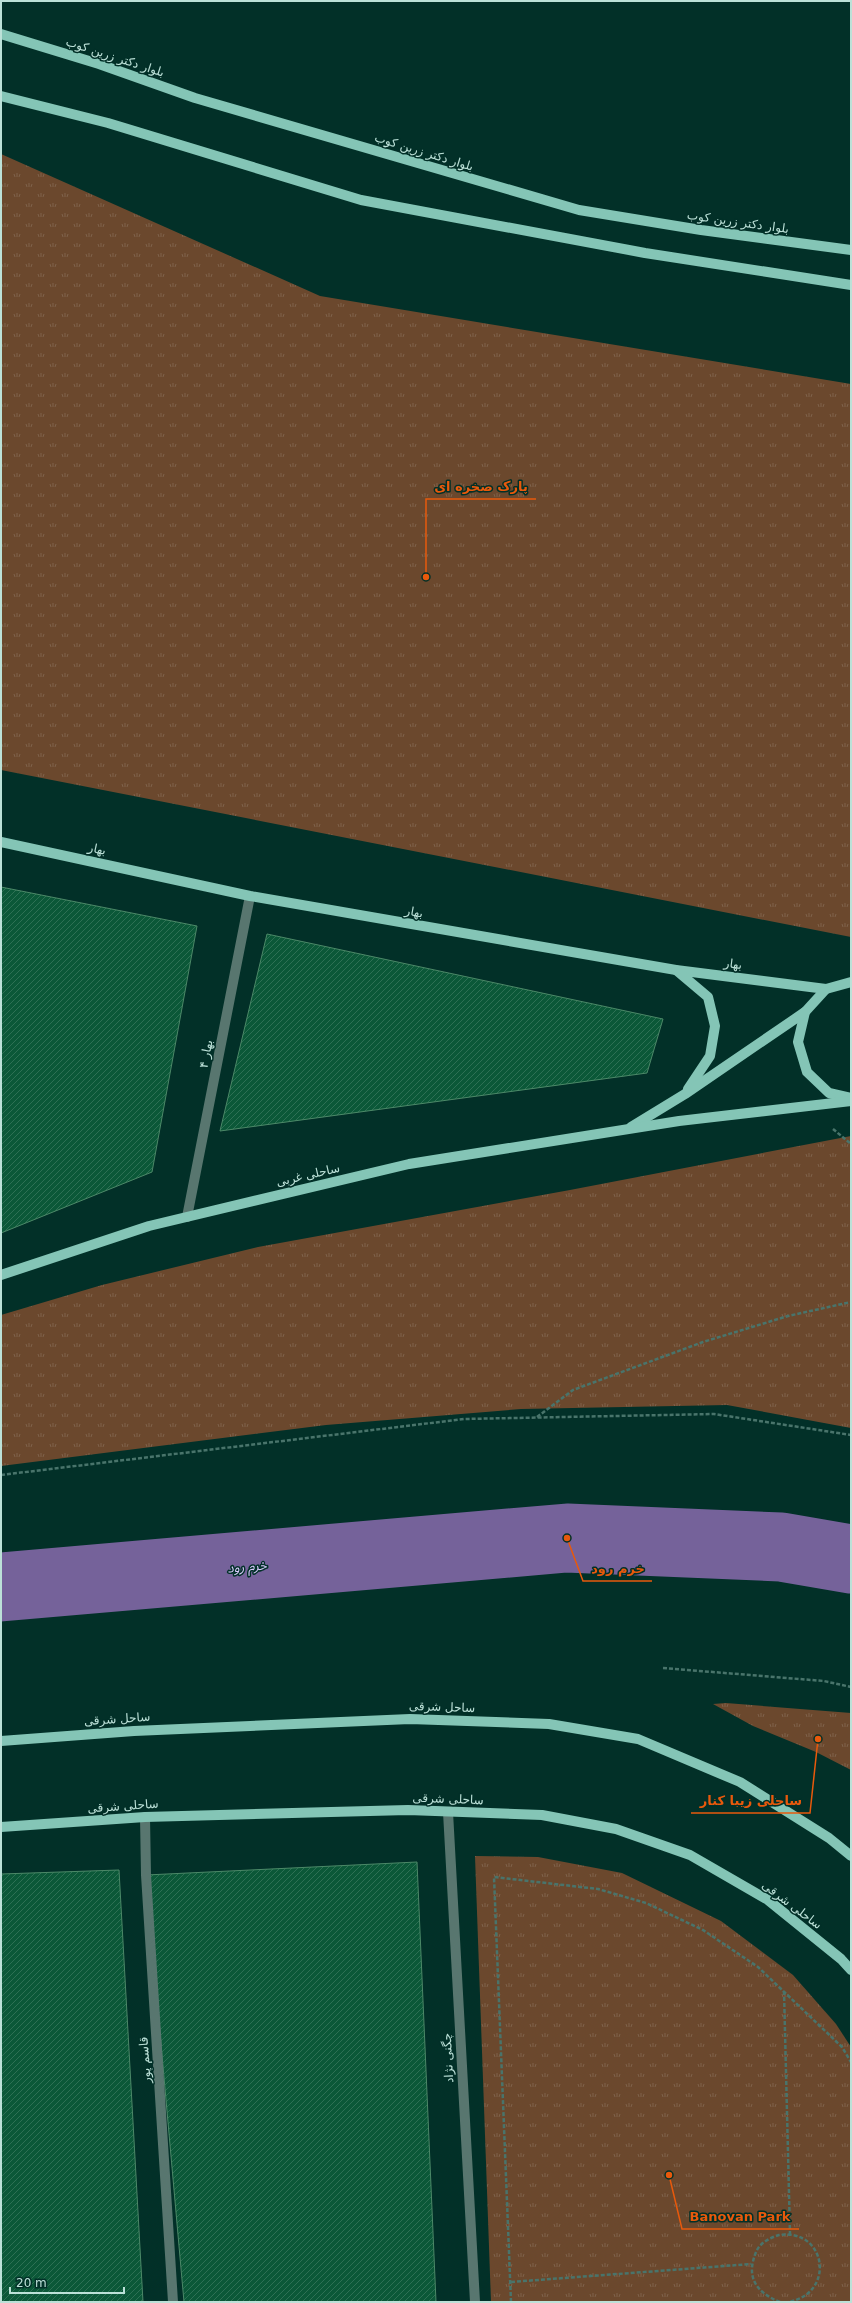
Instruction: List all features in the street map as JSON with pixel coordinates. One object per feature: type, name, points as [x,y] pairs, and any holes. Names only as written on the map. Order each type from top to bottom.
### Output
[{"type":"main road","name":"بلوار دکتر زرین کوب","points":[[1,34],[99,64],[195,98],[579,210],[701,230],[851,250]]},
{"type":"main road","points":[[1,96],[108,123],[361,200],[645,253],[851,285]]},
{"type":"main road","name":"بهار","points":[[1,842],[250,896],[676,970],[826,989]]},
{"type":"main road","points":[[676,970],[708,997],[715,1026],[710,1056],[685,1094]]},
{"type":"main road","points":[[627,1130],[685,1094],[805,1012],[826,989],[851,982]]},
{"type":"main road","points":[[805,1012],[798,1042],[807,1072],[829,1093],[851,1099]]},
{"type":"main road","name":"ساحلی غربی","points":[[1,1275],[150,1226],[409,1164],[627,1130],[851,1099]]},
{"type":"main road","name":"ساحل شرقی","points":[[1,1741],[134,1731],[410,1719],[549,1724],[638,1739],[740,1782],[829,1838],[851,1856]]},
{"type":"main road","name":"ساحلی شرقی","points":[[1,1827],[145,1817],[408,1810],[542,1815],[616,1829],[690,1855],[768,1900],[841,1958],[851,1970]]},
{"type":"street","name":"بهار ۴","points":[[187,1217],[250,896]]},
{"type":"street","name":"چگنی نژاد","points":[[448,1812],[475,2302]]},
{"type":"street","name":"قاسم پور","points":[[145,1817],[146,1875],[173,2302]]},
{"type":"path","points":[[536,1417],[573,1390],[689,1347],[788,1316],[851,1302]]},
{"type":"path","points":[[1,1474],[464,1419],[714,1414],[851,1435]]},
{"type":"path","points":[[663,1668],[824,1681],[851,1686]]},
{"type":"path","points":[[512,2302],[494,1878],[598,1889],[646,1903],[703,1930],[758,1967],[842,2047],[851,2062]]},
{"type":"path","points":[[784,1991],[790,2234]]},
{"type":"path","points":[[780,2302],[766,2296],[754,2282],[751,2264],[758,2248],[772,2236],[790,2234],[807,2240],[818,2254],[821,2272],[814,2288],[800,2300],[788,2302]]},
{"type":"path","points":[[511,2282],[751,2264]]},
{"type":"green space","points":[[1,154],[320,296],[851,384],[851,937],[1,770]]},
{"type":"green space","points":[[851,1136],[851,1428],[727,1405],[521,1409],[326,1425],[1,1466],[1,1315],[102,1285],[258,1247],[570,1190]]},
{"type":"green space","points":[[726,1703],[851,1713],[851,1770],[816,1752],[753,1726],[713,1704]]},
{"type":"green space","points":[[475,1856],[538,1857],[622,1873],[721,1921],[793,1975],[836,2024],[851,2047],[851,2302],[491,2302]]},
{"type":"building","points":[[1,887],[197,926],[152,1172],[1,1233]]},
{"type":"building","points":[[267,934],[663,1019],[647,1073],[220,1131]]},
{"type":"building","points":[[417,1862],[436,2302],[184,2302],[146,1875]]},
{"type":"building","points":[[119,1870],[143,2302],[1,2302],[1,1874]]},
{"type":"waterway","name":"خرم رود","points":[[1,1587],[567,1538],[781,1547],[851,1559]]},
{"type":"place","name":"پارک صخره ای","points":[[426,577]]},
{"type":"place","name":"خرم رود","points":[[567,1538]]},
{"type":"place","name":"ساحلی زیبا کنار","points":[[818,1739]]},
{"type":"place","name":"Banovan Park","points":[[669,2175]]}]
